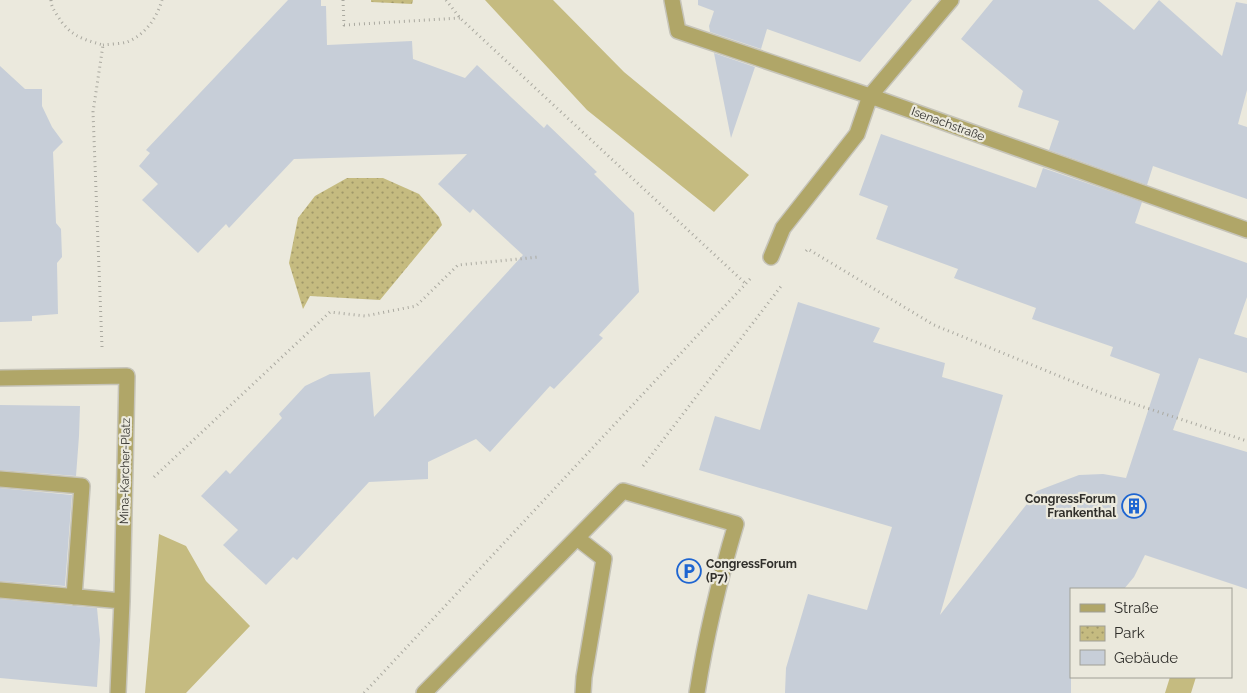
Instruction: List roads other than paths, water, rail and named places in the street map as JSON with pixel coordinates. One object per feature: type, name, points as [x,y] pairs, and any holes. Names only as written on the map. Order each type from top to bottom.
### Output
[{"type":"street","name":"Isenachstraße","points":[[672,0],[678,31],[870,96],[1247,230]]},
{"type":"street","points":[[771,257],[783,228],[858,134],[870,96],[951,0]]},
{"type":"street","name":"Mina-Karcher-Platz","points":[[0,378],[127,376],[118,693]]},
{"type":"street","points":[[0,479],[82,486],[74,597]]},
{"type":"street","points":[[424,693],[623,492],[736,524],[705,641],[698,693]]},
{"type":"street","points":[[577,538],[604,559],[583,693]]},
{"type":"street","points":[[0,590],[122,601]]},
{"type":"place","name":"CongressForum Frankenthal","points":[[1134,506]]},
{"type":"place","name":"CongressForum (P7)","points":[[689,571]]}]
